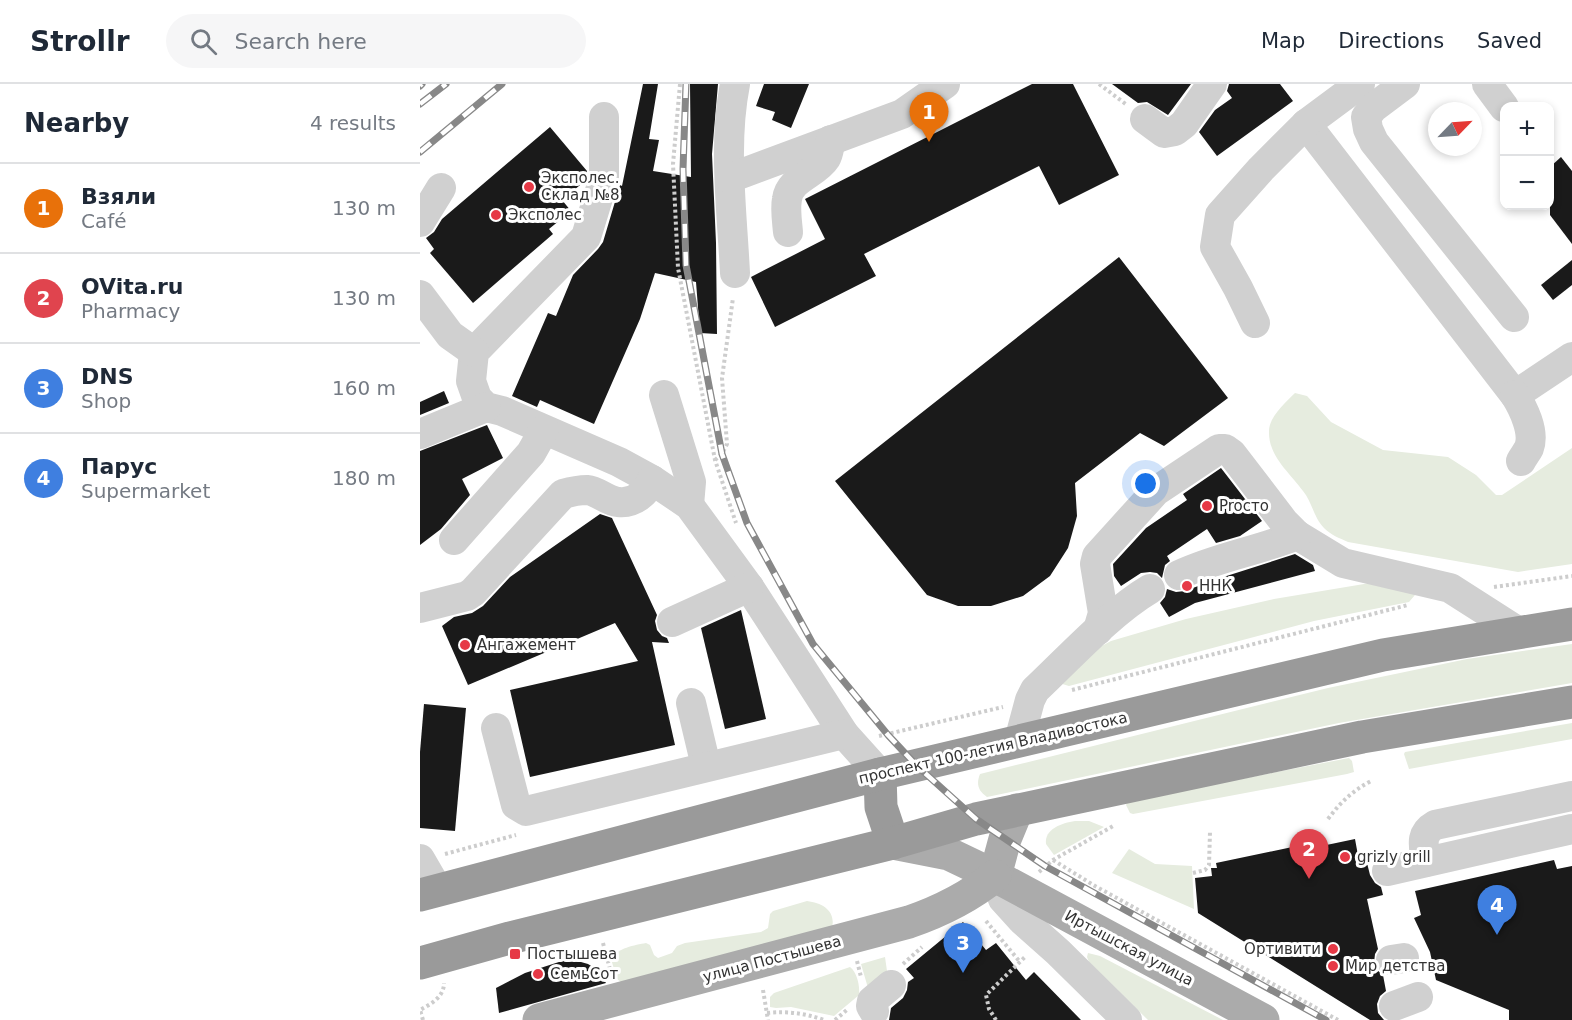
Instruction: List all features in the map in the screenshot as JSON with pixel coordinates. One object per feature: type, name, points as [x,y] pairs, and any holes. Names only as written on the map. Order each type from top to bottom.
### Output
[{"type":"highway","name":"проспект 100-летия Владивостока","points":[[429,892],[880,774],[1383,654],[1572,624]]},
{"type":"highway","points":[[431,971],[522,935],[893,843],[976,819],[1362,737],[1572,702]]},
{"type":"highway","points":[[880,774],[881,807],[893,843]]},
{"type":"main road","points":[[1007,883],[1005,839],[1017,810]]},
{"type":"main road","name":"Иртышская улица","points":[[893,843],[949,854],[1263,1020]]},
{"type":"main road","name":"улица Постышева","points":[[539,1020],[610,1012],[909,922],[934,913],[974,893],[1007,883]]},
{"type":"lane","points":[[735,84],[730,110],[730,178],[735,273]]},
{"type":"lane","points":[[730,178],[902,114],[911,94],[945,84]]},
{"type":"lane","points":[[1145,119],[1164,133],[1175,132],[1184,124],[1212,84]]},
{"type":"lane","points":[[1255,323],[1215,247],[1220,215],[1306,124],[1360,84]]},
{"type":"lane","points":[[1405,84],[1373,108],[1366,117],[1374,142],[1514,316]]},
{"type":"lane","points":[[1487,84],[1501,102]]},
{"type":"lane","points":[[604,117],[604,178],[586,237],[474,352],[471,381],[477,398],[486,407],[502,411],[619,462],[652,480],[689,505],[749,587],[844,734],[880,774]]},
{"type":"lane","points":[[1306,124],[1521,404],[1530,433],[1530,447],[1521,461]]},
{"type":"lane","points":[[788,232],[789,192],[795,183],[824,161],[828,155],[831,140]]},
{"type":"lane","points":[[420,222],[441,188]]},
{"type":"lane","points":[[420,295],[450,335],[474,352]]},
{"type":"lane","points":[[1515,395],[1572,357]]},
{"type":"lane","points":[[664,395],[691,482],[689,505]]},
{"type":"lane","points":[[420,434],[486,407]]},
{"type":"lane","points":[[454,540],[531,453],[544,430]]},
{"type":"lane","points":[[1098,630],[1103,613],[1095,564],[1097,556],[1156,491],[1219,449],[1225,449],[1232,454],[1284,522],[1297,535],[1343,563],[1434,584],[1458,592],[1519,632]]},
{"type":"lane","points":[[420,608],[467,596],[473,592],[563,494],[589,490],[618,502],[636,498],[648,490],[652,480]]},
{"type":"lane","points":[[1179,575],[1204,563],[1297,535]]},
{"type":"lane","points":[[672,622],[749,587]]},
{"type":"lane","points":[[1019,741],[1035,690],[1098,630],[1150,589]]},
{"type":"lane","points":[[691,703],[706,766]]},
{"type":"lane","points":[[496,728],[516,806],[526,812],[844,734]]},
{"type":"lane","points":[[1426,862],[1424,834],[1435,825],[1572,796]]},
{"type":"lane","points":[[1387,871],[1572,829]]},
{"type":"lane","points":[[420,858],[429,892]]},
{"type":"lane","points":[[1007,883],[1003,899],[1127,1020]]},
{"type":"lane","points":[[874,1011],[871,1006],[872,1001],[891,985]]},
{"type":"path","points":[[680,84],[673,164],[678,268],[716,460],[738,527]]},
{"type":"path","points":[[1099,84],[1145,119]]},
{"type":"path","points":[[716,460],[727,444],[722,378],[735,273]]},
{"type":"path","points":[[1458,592],[1572,576]]},
{"type":"path","points":[[876,736],[888,735],[1412,604]]},
{"type":"path","points":[[1328,819],[1341,802],[1357,788],[1371,781]]},
{"type":"path","points":[[1007,883],[1115,825]]},
{"type":"path","points":[[1193,873],[1205,870],[1209,865],[1210,832]]},
{"type":"path","points":[[1053,860],[1095,886],[1338,1020]]},
{"type":"path","points":[[985,920],[1020,962],[986,995],[989,1009],[996,1020]]},
{"type":"path","points":[[423,1020],[420,1010],[433,1003],[443,992],[444,987],[431,971]]},
{"type":"path","points":[[763,990],[768,1020]]},
{"type":"path","points":[[767,1013],[790,1011],[824,1020]]},
{"type":"shaded area","points":[[1295,393],[1307,396],[1331,422],[1383,450],[1448,457],[1476,475],[1496,495],[1502,495],[1572,448],[1572,564],[1518,572],[1348,542],[1332,534],[1321,524],[1306,495],[1281,464],[1272,448],[1269,431],[1272,420]]},
{"type":"shaded area","points":[[1370,583],[1414,589],[1415,595],[1409,602],[1314,621],[1069,686],[1059,683],[1068,664],[1111,641],[1186,619],[1274,599]]},
{"type":"shaded area","points":[[1572,644],[1572,683],[1339,723],[987,797],[979,787],[980,774],[1328,688],[1467,659]]},
{"type":"shaded area","points":[[1572,723],[1572,739],[1409,769],[1404,754],[1405,752]]},
{"type":"shaded area","points":[[1349,758],[1352,761],[1354,772],[1347,774],[1133,814],[1126,805],[1128,801]]},
{"type":"shaded area","points":[[1075,821],[1089,821],[1104,827],[1054,855],[1046,844],[1048,834],[1060,825]]},
{"type":"shaded area","points":[[1129,849],[1155,864],[1192,866],[1194,909],[1112,873]]},
{"type":"shaded area","points":[[807,901],[827,909],[832,917],[832,928],[621,982],[617,979],[611,959],[617,952],[646,943],[650,945],[654,955],[658,958],[672,953],[677,946],[685,943],[761,932],[768,928],[770,914],[773,911]]},
{"type":"shaded area","points":[[1088,953],[1100,956],[1223,1020],[1148,1020],[1089,962]]},
{"type":"shaded area","points":[[885,957],[887,971],[868,988],[861,964]]},
{"type":"shaded area","points":[[850,967],[858,979],[859,995],[834,1016],[791,1007],[770,1007],[770,997],[774,993]]},
{"type":"building","points":[[643,84],[658,84],[649,139],[659,140],[653,171],[691,177],[690,84],[718,84],[712,154],[717,334],[700,333],[696,282],[655,273],[640,319],[594,424],[540,400],[537,407],[512,396],[548,313],[556,316],[573,275],[603,242],[620,185],[622,186]]},
{"type":"building","points":[[764,84],[809,84],[791,128],[772,120],[775,112],[756,106]]},
{"type":"building","points":[[1032,84],[1073,84],[1119,175],[1059,205],[1039,166],[864,254],[876,276],[775,327],[751,277],[825,239],[805,199]]},
{"type":"building","points":[[1112,84],[1191,84],[1168,115],[1147,102],[1138,103]]},
{"type":"building","points":[[1229,84],[1280,84],[1293,101],[1217,156],[1199,132],[1215,110],[1232,98],[1227,91]]},
{"type":"building","name":"Эксполес","points":[[550,127],[587,171],[585,181],[562,200],[571,211],[549,229],[553,234],[473,303],[430,253],[434,249],[426,238],[434,232],[442,219]]},
{"type":"building","points":[[1561,157],[1572,171],[1572,244],[1550,215],[1550,210],[1554,210],[1554,163]]},
{"type":"building","points":[[1119,257],[1228,398],[1164,446],[1140,433],[1075,483],[1077,516],[1068,548],[1050,576],[1023,596],[991,606],[958,606],[927,595],[835,481]]},
{"type":"building","points":[[1572,260],[1572,285],[1553,300],[1541,285]]},
{"type":"building","points":[[444,391],[449,403],[420,415],[420,402]]},
{"type":"building","points":[[487,425],[503,458],[462,479],[470,495],[441,529],[420,545],[420,451]]},
{"type":"building","points":[[1221,468],[1262,521],[1240,536],[1216,543],[1207,529],[1167,556],[1170,561],[1165,565],[1162,578],[1157,573],[1141,573],[1121,586],[1114,576],[1113,564],[1146,528],[1187,500],[1183,494]]},
{"type":"building","points":[[600,514],[612,518],[657,615],[655,621],[657,630],[667,638],[669,643],[652,642],[675,745],[530,777],[510,690],[638,661],[615,623],[468,685],[442,626],[454,617],[472,613],[483,606],[510,577]]},
{"type":"building","points":[[1295,554],[1313,565],[1315,571],[1195,603],[1169,617],[1160,603],[1167,589],[1176,592],[1185,591]]},
{"type":"building","points":[[741,610],[766,719],[725,729],[701,628]]},
{"type":"building","points":[[424,704],[466,708],[455,831],[420,828],[420,752]]},
{"type":"building","name":"Мир детства","points":[[1355,839],[1359,861],[1366,859],[1370,875],[1381,887],[1383,895],[1367,899],[1378,949],[1374,963],[1383,975],[1386,991],[1380,996],[1377,1004],[1378,1013],[1384,1020],[1370,1020],[1198,913],[1195,878],[1212,876],[1211,868],[1217,868],[1216,863],[1316,842],[1317,847]]},
{"type":"building","points":[[1554,860],[1557,869],[1572,866],[1572,1020],[1509,1020],[1509,1010],[1436,980],[1430,952],[1414,918],[1421,915],[1415,891]]},
{"type":"building","points":[[963,922],[986,950],[996,943],[1026,980],[1034,972],[1081,1020],[889,1020],[891,1008],[903,998],[908,982],[914,978],[906,969]]},
{"type":"building","points":[[574,960],[596,969],[606,983],[499,1013],[496,988],[525,973],[562,961]]},
{"type":"railway","points":[[420,104],[446,84]]},
{"type":"railway","points":[[420,152],[502,84]]},
{"type":"railway","points":[[686,84],[683,169],[686,265],[722,454],[747,523],[813,644],[888,735],[916,765],[976,819],[1045,866],[1326,1020]]},
{"type":"place","name":"Взяли","points":[[929,142]]},
{"type":"place","name":"Эксполес. Склад №8","points":[[529,187]]},
{"type":"place","name":"Эксполес","points":[[496,215]]},
{"type":"place","name":"Proсто","points":[[1207,506]]},
{"type":"place","name":"ННК","points":[[1187,586]]},
{"type":"place","name":"Ангажемент","points":[[465,645]]},
{"type":"place","name":"grizly grill","points":[[1345,857]]},
{"type":"place","name":"OVita.ru","points":[[1309,879]]},
{"type":"place","name":"Парус","points":[[1497,935]]},
{"type":"place","name":"Ортивити","points":[[1333,949]]},
{"type":"place","name":"Постышева","points":[[515,954]]},
{"type":"place","name":"Мир детства","points":[[1333,966]]},
{"type":"place","name":"DNS","points":[[963,973]]},
{"type":"place","name":"СемьСот","points":[[538,974]]}]
